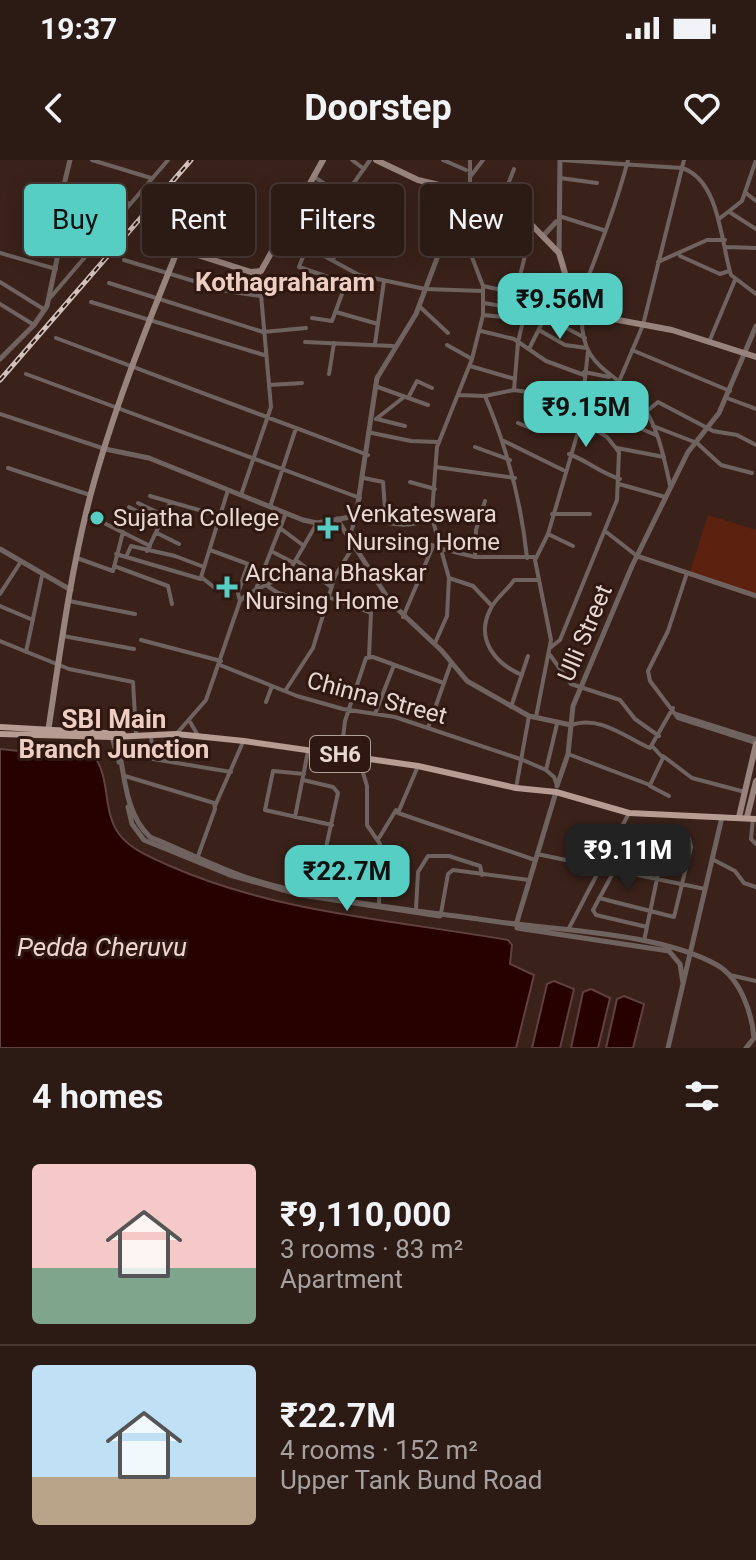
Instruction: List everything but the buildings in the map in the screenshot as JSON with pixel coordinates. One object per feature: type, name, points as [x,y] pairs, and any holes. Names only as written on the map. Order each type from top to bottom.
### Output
[{"type":"main road","points":[[309,184],[323,160]]},
{"type":"main road","points":[[376,160],[418,180],[435,184]]},
{"type":"main road","points":[[533,225],[559,253],[579,309],[756,357]]},
{"type":"main road","points":[[194,256],[259,272],[271,252]]},
{"type":"main road","points":[[0,734],[48,733],[69,601],[91,495],[118,409],[176,256]]},
{"type":"main road","name":"SH6","points":[[0,727],[48,733],[176,734],[244,741],[358,755],[516,788],[556,789]]},
{"type":"main road","points":[[749,818],[745,792],[756,742]]},
{"type":"main road","points":[[749,818],[756,781]]},
{"type":"main road","points":[[556,789],[629,813],[749,818]]},
{"type":"street","points":[[70,160],[64,183],[131,205]]},
{"type":"street","points":[[92,160],[152,178]]},
{"type":"street","points":[[126,211],[168,160]]},
{"type":"street","points":[[352,160],[364,169]]},
{"type":"street","points":[[353,184],[370,160]]},
{"type":"street","points":[[443,160],[467,171]]},
{"type":"street","points":[[469,184],[467,171],[470,160]]},
{"type":"street","points":[[469,178],[483,160]]},
{"type":"street","points":[[559,253],[560,160],[628,162],[682,168],[699,180],[719,219],[729,271],[735,280],[756,294]]},
{"type":"street","points":[[618,384],[643,325],[684,160]]},
{"type":"street","points":[[719,219],[730,212],[746,193],[756,160]]},
{"type":"street","points":[[516,788],[550,655],[549,623],[537,580],[536,557],[548,534],[580,423],[587,350],[579,309],[628,162]]},
{"type":"street","points":[[508,184],[514,169]]},
{"type":"street","points":[[313,176],[325,184]]},
{"type":"street","points":[[559,178],[597,183]]},
{"type":"street","points":[[746,193],[756,201]]},
{"type":"street","points":[[730,212],[756,229]]},
{"type":"street","points":[[557,218],[603,230]]},
{"type":"street","points":[[543,236],[557,218]]},
{"type":"street","points":[[516,292],[533,225]]},
{"type":"street","points":[[658,262],[707,240],[725,240]]},
{"type":"street","points":[[726,247],[756,248]]},
{"type":"street","points":[[678,255],[720,274],[729,271]]},
{"type":"street","points":[[1,256],[56,269]]},
{"type":"street","points":[[0,359],[45,310],[59,256]]},
{"type":"street","points":[[49,299],[86,256]]},
{"type":"street","points":[[301,256],[299,267],[343,282]]},
{"type":"street","points":[[335,256],[366,277],[384,281],[425,289],[483,288],[516,292],[579,309]]},
{"type":"street","points":[[350,537],[372,433],[375,386],[393,346],[419,306],[440,256]]},
{"type":"street","points":[[435,643],[447,616],[449,578],[447,564],[436,546],[432,517],[438,442],[470,366],[483,315],[483,288],[471,256]]},
{"type":"street","points":[[124,260],[260,296]]},
{"type":"street","points":[[241,495],[269,417],[259,272]]},
{"type":"street","points":[[310,289],[335,287],[366,277]]},
{"type":"street","points":[[709,342],[735,280]]},
{"type":"street","points":[[375,344],[384,281]]},
{"type":"street","points":[[0,282],[45,310]]},
{"type":"street","points":[[312,318],[331,321],[343,282]]},
{"type":"street","points":[[109,283],[263,332],[306,328]]},
{"type":"street","points":[[514,390],[518,342],[529,296]]},
{"type":"street","points":[[91,302],[265,355]]},
{"type":"street","points":[[484,303],[526,310]]},
{"type":"street","points":[[530,348],[552,303]]},
{"type":"street","points":[[0,304],[34,325]]},
{"type":"street","points":[[419,306],[448,333]]},
{"type":"street","points":[[336,312],[378,324]]},
{"type":"street","points":[[483,315],[524,319]]},
{"type":"street","points":[[546,317],[585,338]]},
{"type":"street","name":"Ulli Street","points":[[516,925],[568,754],[571,713],[580,688],[670,485],[728,395],[756,326]]},
{"type":"street","points":[[539,330],[557,342],[587,350],[609,377],[632,393],[653,426],[670,485]]},
{"type":"street","points":[[481,331],[518,342],[546,361],[609,377]]},
{"type":"street","points":[[56,338],[368,455]]},
{"type":"street","points":[[305,342],[393,346]]},
{"type":"street","points":[[329,374],[334,343]]},
{"type":"street","points":[[0,345],[9,350]]},
{"type":"street","points":[[447,345],[472,359]]},
{"type":"street","points":[[632,350],[756,409]]},
{"type":"street","points":[[470,366],[515,379]]},
{"type":"street","points":[[26,374],[360,498]]},
{"type":"street","points":[[374,419],[406,398],[417,381],[432,388]]},
{"type":"street","points":[[269,385],[302,383]]},
{"type":"street","points":[[375,386],[428,405]]},
{"type":"street","points":[[459,395],[485,396],[514,390],[533,393],[554,390],[582,392]]},
{"type":"street","points":[[485,396],[515,478],[523,514],[527,558]]},
{"type":"street","points":[[646,412],[658,402],[756,445]]},
{"type":"street","points":[[581,404],[656,435]]},
{"type":"street","points":[[0,414],[105,449],[149,458],[317,523],[356,516],[386,524],[422,521],[458,511],[480,514]]},
{"type":"street","points":[[374,419],[405,426]]},
{"type":"street","points":[[518,423],[533,428],[580,423],[617,448],[664,457]]},
{"type":"street","points":[[653,426],[697,443],[721,465],[752,473]]},
{"type":"street","points":[[270,507],[296,428]]},
{"type":"street","points":[[372,433],[411,441],[438,442]]},
{"type":"street","points":[[504,441],[564,470]]},
{"type":"street","points":[[475,447],[510,460]]},
{"type":"street","points":[[550,648],[560,640],[605,531],[619,482],[617,448]]},
{"type":"street","points":[[569,454],[585,460],[600,473],[619,482],[665,497]]},
{"type":"street","points":[[436,467],[515,478]]},
{"type":"street","points":[[8,468],[91,495]]},
{"type":"street","points":[[364,478],[383,482],[386,524]]},
{"type":"street","points":[[410,482],[435,489]]},
{"type":"street","points":[[201,579],[228,490]]},
{"type":"street","points":[[150,496],[220,516]]},
{"type":"street","points":[[475,557],[480,514],[485,501]]},
{"type":"street","points":[[148,548],[162,525],[170,502]]},
{"type":"street","points":[[138,503],[165,516]]},
{"type":"street","points":[[129,507],[162,525]]},
{"type":"street","points":[[256,590],[286,513]]},
{"type":"street","points":[[552,514],[590,514]]},
{"type":"street","points":[[337,519],[403,617],[435,643],[482,692],[532,717],[557,724],[600,724],[653,747],[692,778],[745,792]]},
{"type":"street","points":[[104,523],[148,548]]},
{"type":"street","points":[[240,601],[287,575],[317,523]]},
{"type":"street","points":[[280,528],[304,546]]},
{"type":"street","points":[[605,531],[637,556],[756,596]]},
{"type":"street","points":[[77,558],[113,571],[123,532]]},
{"type":"street","points":[[157,533],[179,544]]},
{"type":"street","points":[[548,534],[573,546]]},
{"type":"street","points":[[350,537],[402,538],[475,557],[536,557]]},
{"type":"street","points":[[126,557],[130,546],[148,548],[204,567]]},
{"type":"street","points":[[403,617],[436,546]]},
{"type":"street","points":[[285,691],[313,648],[331,587],[353,547]]},
{"type":"street","points":[[0,549],[71,590]]},
{"type":"street","points":[[176,734],[190,722],[206,700],[221,663],[248,564],[210,550]]},
{"type":"street","points":[[271,551],[295,562],[331,587]]},
{"type":"street","points":[[116,554],[201,579],[215,588]]},
{"type":"street","points":[[0,594],[20,563]]},
{"type":"street","points":[[114,566],[168,586],[172,604]]},
{"type":"street","points":[[687,573],[668,631],[648,671],[653,688],[682,720],[756,742]]},
{"type":"street","points":[[26,652],[42,576]]},
{"type":"street","points":[[449,578],[475,587],[492,606]]},
{"type":"street","points":[[522,675],[501,666],[492,652],[487,618],[492,606],[514,580],[537,580]]},
{"type":"street","points":[[266,585],[278,593],[324,607]]},
{"type":"street","points":[[328,597],[371,613],[369,656],[360,668],[341,754]]},
{"type":"street","points":[[69,601],[135,614]]},
{"type":"street","points":[[0,606],[33,620]]},
{"type":"street","points":[[63,636],[134,649]]},
{"type":"street","name":"Chinna Street","points":[[141,640],[221,663],[285,691],[428,728],[546,770]]},
{"type":"street","points":[[0,641],[59,665],[135,684],[136,734]]},
{"type":"street","points":[[550,655],[569,682],[620,700],[635,719],[659,736]]},
{"type":"street","points":[[369,656],[441,682]]},
{"type":"street","points":[[511,708],[528,656]]},
{"type":"street","points":[[428,728],[441,682],[451,662]]},
{"type":"street","points":[[375,714],[394,665]]},
{"type":"street","points":[[266,702],[272,686]]},
{"type":"street","points":[[653,747],[673,708]]},
{"type":"street","points":[[190,722],[199,737]]},
{"type":"street","points":[[556,789],[554,777],[546,770],[557,724]]},
{"type":"street","points":[[116,734],[138,825],[150,837],[251,879],[379,903],[644,943],[689,953],[730,975],[756,981]]},
{"type":"street","points":[[116,734],[132,824],[144,840],[162,850],[263,887],[301,895],[669,951],[676,955],[680,964],[683,983]]},
{"type":"street","points":[[151,734],[153,759],[231,772]]},
{"type":"street","points":[[198,856],[215,806],[244,741]]},
{"type":"street","points":[[295,817],[308,749]]},
{"type":"street","points":[[568,754],[650,785],[669,796]]},
{"type":"street","points":[[358,755],[367,786],[367,825],[379,838]]},
{"type":"street","points":[[650,785],[663,756]]},
{"type":"street","points":[[379,903],[379,838],[418,766]]},
{"type":"street","points":[[304,774],[277,770],[270,776],[265,810],[332,825]]},
{"type":"street","points":[[125,776],[206,798],[215,806]]},
{"type":"street","points":[[303,780],[337,791],[321,870]]},
{"type":"street","points":[[397,809],[400,814],[536,857],[705,889]]},
{"type":"street","points":[[568,930],[598,867],[629,813]]},
{"type":"street","points":[[668,1048],[722,817]]},
{"type":"street","points":[[749,818],[751,839],[756,844]]},
{"type":"street","points":[[599,898],[674,917],[690,840],[633,836],[599,898],[593,910],[596,915],[647,927]]},
{"type":"street","points":[[644,943],[666,836]]},
{"type":"street","points":[[416,909],[418,872],[428,856],[449,856],[480,866],[482,875]]},
{"type":"street","points":[[712,859],[735,871],[744,883],[756,887]]},
{"type":"street","points":[[441,913],[449,873],[456,870],[529,880]]},
{"type":"street","points":[[730,975],[738,986],[755,1038],[746,1048]]},
{"type":"shaded area","points":[[708,515],[756,530],[756,597],[689,575]]},
{"type":"water","name":"Pedda Cheruvu","points":[[0,749],[96,759],[114,826],[124,840],[149,857],[211,882],[294,905],[508,940],[512,945],[510,964],[534,975],[516,1048],[0,1048]]},
{"type":"water","points":[[554,981],[574,989],[560,1048],[532,1048],[547,984]]},
{"type":"water","points":[[591,989],[610,998],[598,1048],[571,1048],[583,992]]},
{"type":"water","points":[[624,996],[644,1004],[633,1048],[606,1048],[617,999]]},
{"type":"railway","points":[[0,380],[191,160]]},
{"type":"place","name":"Sujatha College","points":[[97,518]]},
{"type":"place","name":"Venkateswara Nursing Home","points":[[328,528]]},
{"type":"place","name":"Archana Bhaskar Nursing Home","points":[[227,587]]},
{"type":"district","name":"Kothagraharam","points":[[285,282]]},
{"type":"district","name":"SBI Main Branch Junction","points":[[114,734]]}]
